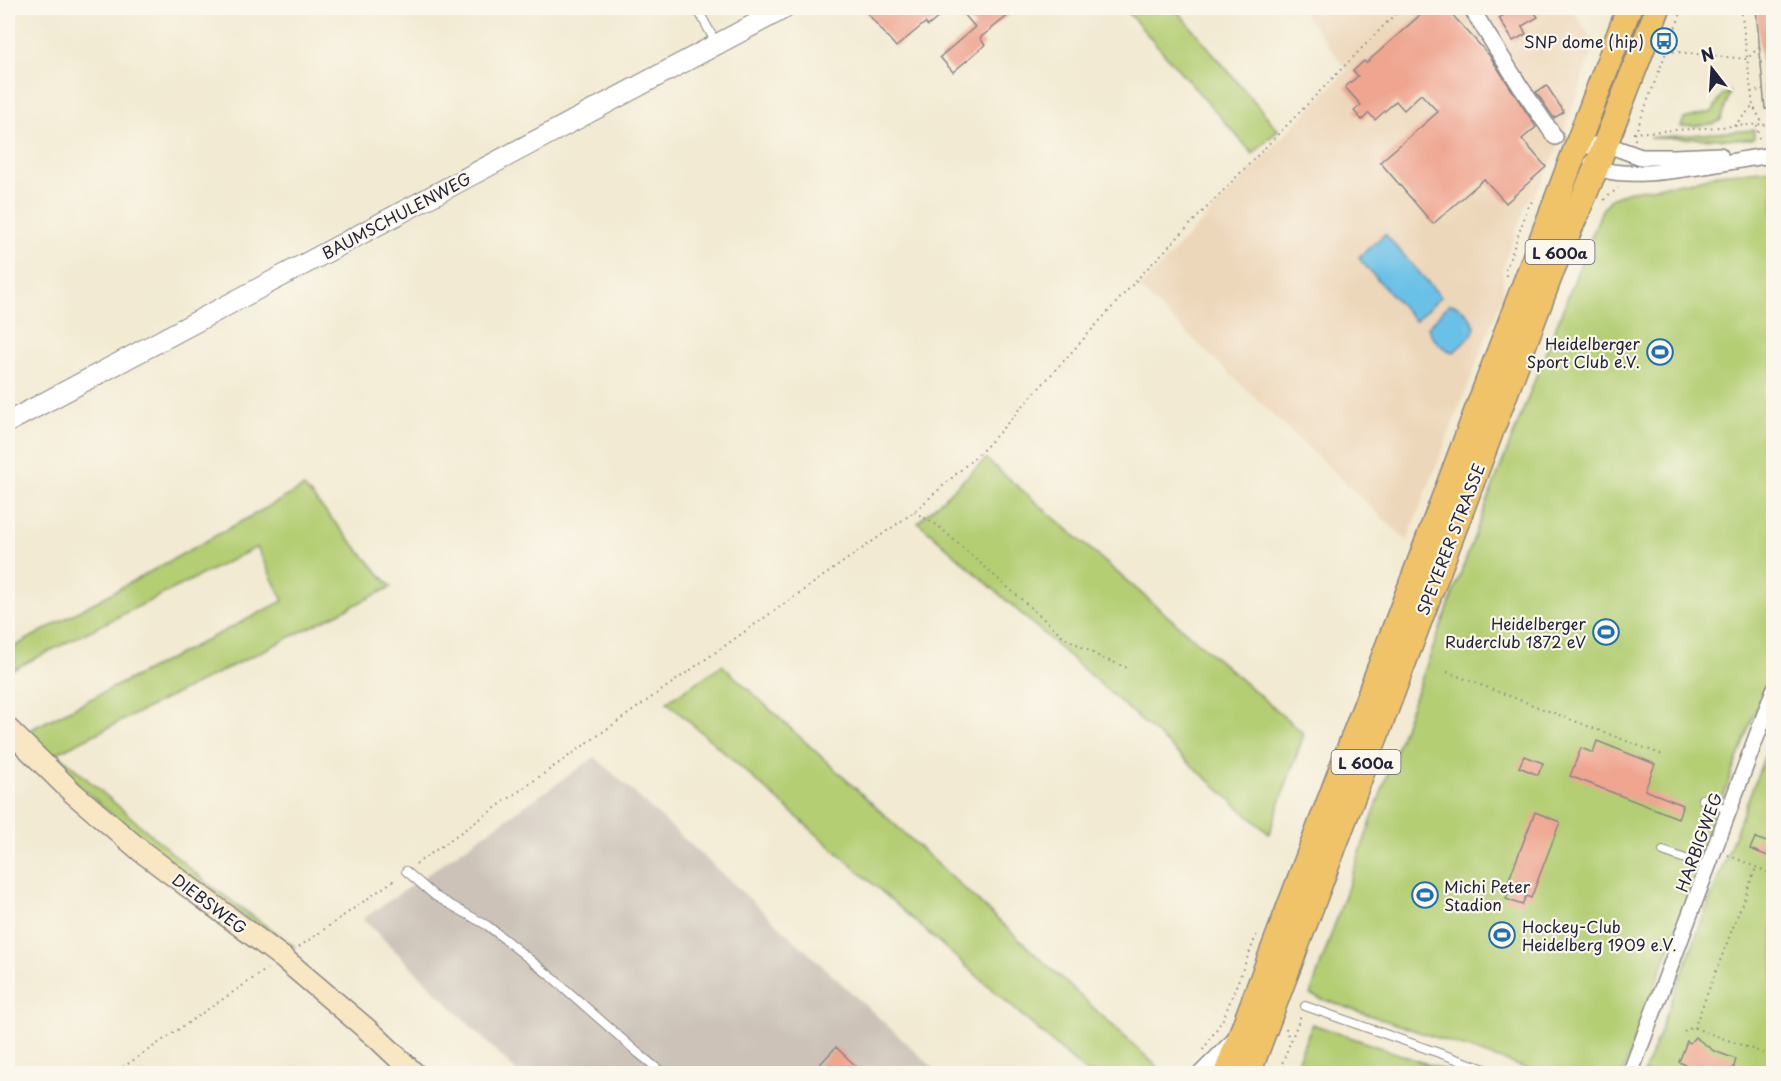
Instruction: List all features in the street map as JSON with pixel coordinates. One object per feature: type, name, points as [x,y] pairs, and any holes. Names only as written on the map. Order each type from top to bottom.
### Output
[{"type":"main road","name":"SPEYERER STRASSE","points":[[1226,1074],[1566,142],[1629,8]]},
{"type":"main road","name":"SPEYERER STRASSE","points":[[1248,1074],[1553,268],[1596,168],[1658,8]]},
{"type":"main road","name":"DIEBSWEG","points":[[8,729],[72,792],[141,851],[284,958],[376,1037],[415,1074]]},
{"type":"street","name":"BAUMSCHULENWEG","points":[[8,422],[785,8]]},
{"type":"street","points":[[1471,8],[1566,142],[1596,168],[1623,174],[1688,169],[1773,155]]},
{"type":"street","points":[[1566,142],[1605,144],[1641,157],[1674,158],[1738,154],[1753,157]]},
{"type":"street","name":"HARBIGWEG","points":[[1630,1074],[1773,690]]},
{"type":"street","points":[[1200,1074],[1242,1032]]},
{"type":"lane","points":[[697,8],[717,44]]},
{"type":"lane","points":[[1702,799],[1729,810]]},
{"type":"lane","points":[[1663,851],[1708,867]]},
{"type":"lane","points":[[406,871],[435,896],[488,926],[664,1074]]},
{"type":"lane","points":[[1305,1006],[1499,1074]]},
{"type":"path","points":[[113,1074],[284,958],[914,512],[986,448],[1143,273],[1401,8]]},
{"type":"path","points":[[1635,140],[1635,134],[1683,8]]},
{"type":"path","points":[[1681,12],[1720,8]]},
{"type":"path","points":[[1741,8],[1753,106],[1763,124],[1773,131]]},
{"type":"path","points":[[1747,59],[1760,46]]},
{"type":"path","points":[[1667,51],[1747,59]]},
{"type":"path","points":[[1751,92],[1764,90]]},
{"type":"path","points":[[1734,126],[1753,106]]},
{"type":"path","points":[[1635,134],[1763,124]]},
{"type":"path","points":[[1756,125],[1758,136]]},
{"type":"path","points":[[914,512],[937,525],[1064,637],[1100,657],[1130,669]]},
{"type":"path","points":[[1447,672],[1663,755]]},
{"type":"path","points":[[1715,849],[1773,875]]},
{"type":"path","points":[[1694,1028],[1756,868]]},
{"type":"path","points":[[1684,1032],[1694,1028],[1773,1057]]},
{"type":"shaded area","points":[[1300,8],[1572,8],[1595,44],[1557,150],[1540,186],[1526,204],[1502,270],[1504,293],[1407,541],[1139,288],[1347,70]]},
{"type":"shaded area","points":[[595,757],[939,1073],[518,1073],[363,919]]},
{"type":"green space","points":[[1124,8],[1175,8],[1278,130],[1253,154]]},
{"type":"green space","points":[[1730,92],[1721,120],[1713,124],[1681,127],[1684,119],[1712,112],[1722,95]]},
{"type":"green space","points":[[1754,130],[1752,139],[1649,138]]},
{"type":"green space","points":[[1773,169],[1773,664],[1722,799],[1713,796],[1706,812],[1717,818],[1706,851],[1696,854],[1691,867],[1696,874],[1623,1073],[1540,1073],[1310,995],[1410,710],[1490,494],[1602,210],[1611,199],[1626,192],[1694,181],[1718,174]]},
{"type":"green space","points":[[986,459],[1304,734],[1269,834],[918,522]]},
{"type":"green space","points":[[304,487],[391,587],[57,753],[207,883],[295,947],[282,944],[139,839],[22,734],[283,601],[257,547],[8,672],[8,650]]},
{"type":"green space","points":[[722,665],[1164,1073],[1087,1073],[667,702]]},
{"type":"green space","points":[[1773,734],[1773,1073],[1644,1073]]},
{"type":"green space","points":[[1312,1024],[1453,1073],[1293,1073]]},
{"type":"water","points":[[1385,234],[1441,297],[1415,321],[1359,257]]},
{"type":"water","points":[[1449,304],[1465,312],[1475,328],[1471,336],[1454,352],[1438,343],[1428,327]]},
{"type":"building","points":[[863,8],[934,8],[941,15],[928,26],[925,23],[896,47]]},
{"type":"building","points":[[970,8],[1004,8],[1010,14],[980,38],[985,45],[953,72],[940,57],[975,27],[963,13]]},
{"type":"building","points":[[1428,8],[1446,8],[1489,55],[1536,127],[1522,139],[1546,167],[1506,203],[1484,179],[1433,224],[1380,162],[1438,112],[1421,94],[1404,110],[1396,101],[1375,120],[1369,113],[1362,120],[1354,111],[1361,105],[1345,87],[1358,76],[1353,71],[1364,61],[1366,63]]},
{"type":"building","points":[[1504,8],[1532,8],[1538,17],[1522,26],[1526,34],[1513,41],[1499,18],[1507,13]]},
{"type":"building","points":[[1756,8],[1773,8],[1773,108],[1765,109]]},
{"type":"building","points":[[1547,86],[1564,112],[1554,118],[1536,92]]},
{"type":"building","points":[[1597,741],[1655,764],[1645,790],[1683,805],[1678,818],[1570,776],[1581,748],[1593,753]]},
{"type":"building","points":[[1524,756],[1543,763],[1538,775],[1519,767]]},
{"type":"building","points":[[1535,812],[1560,822],[1531,898],[1526,896],[1522,905],[1506,899],[1510,889],[1506,887]]},
{"type":"building","points":[[1755,838],[1773,844],[1773,858],[1750,849]]},
{"type":"building","points":[[1695,1037],[1714,1051],[1736,1059],[1732,1074],[1707,1074],[1679,1062],[1687,1041],[1690,1043]]},
{"type":"building","points":[[836,1047],[864,1074],[811,1074]]},
{"type":"place","name":"SNP dome (hip)","points":[[1664,41]]},
{"type":"place","name":"Heidelberger Sport Club e.V.","points":[[1660,352]]},
{"type":"place","name":"Heidelberger Ruderclub 1872 eV","points":[[1606,632]]},
{"type":"place","name":"Michi Peter Stadion","points":[[1425,895]]},
{"type":"place","name":"Hockey-Club Heidelberg 1909 e.V.","points":[[1502,935]]}]
